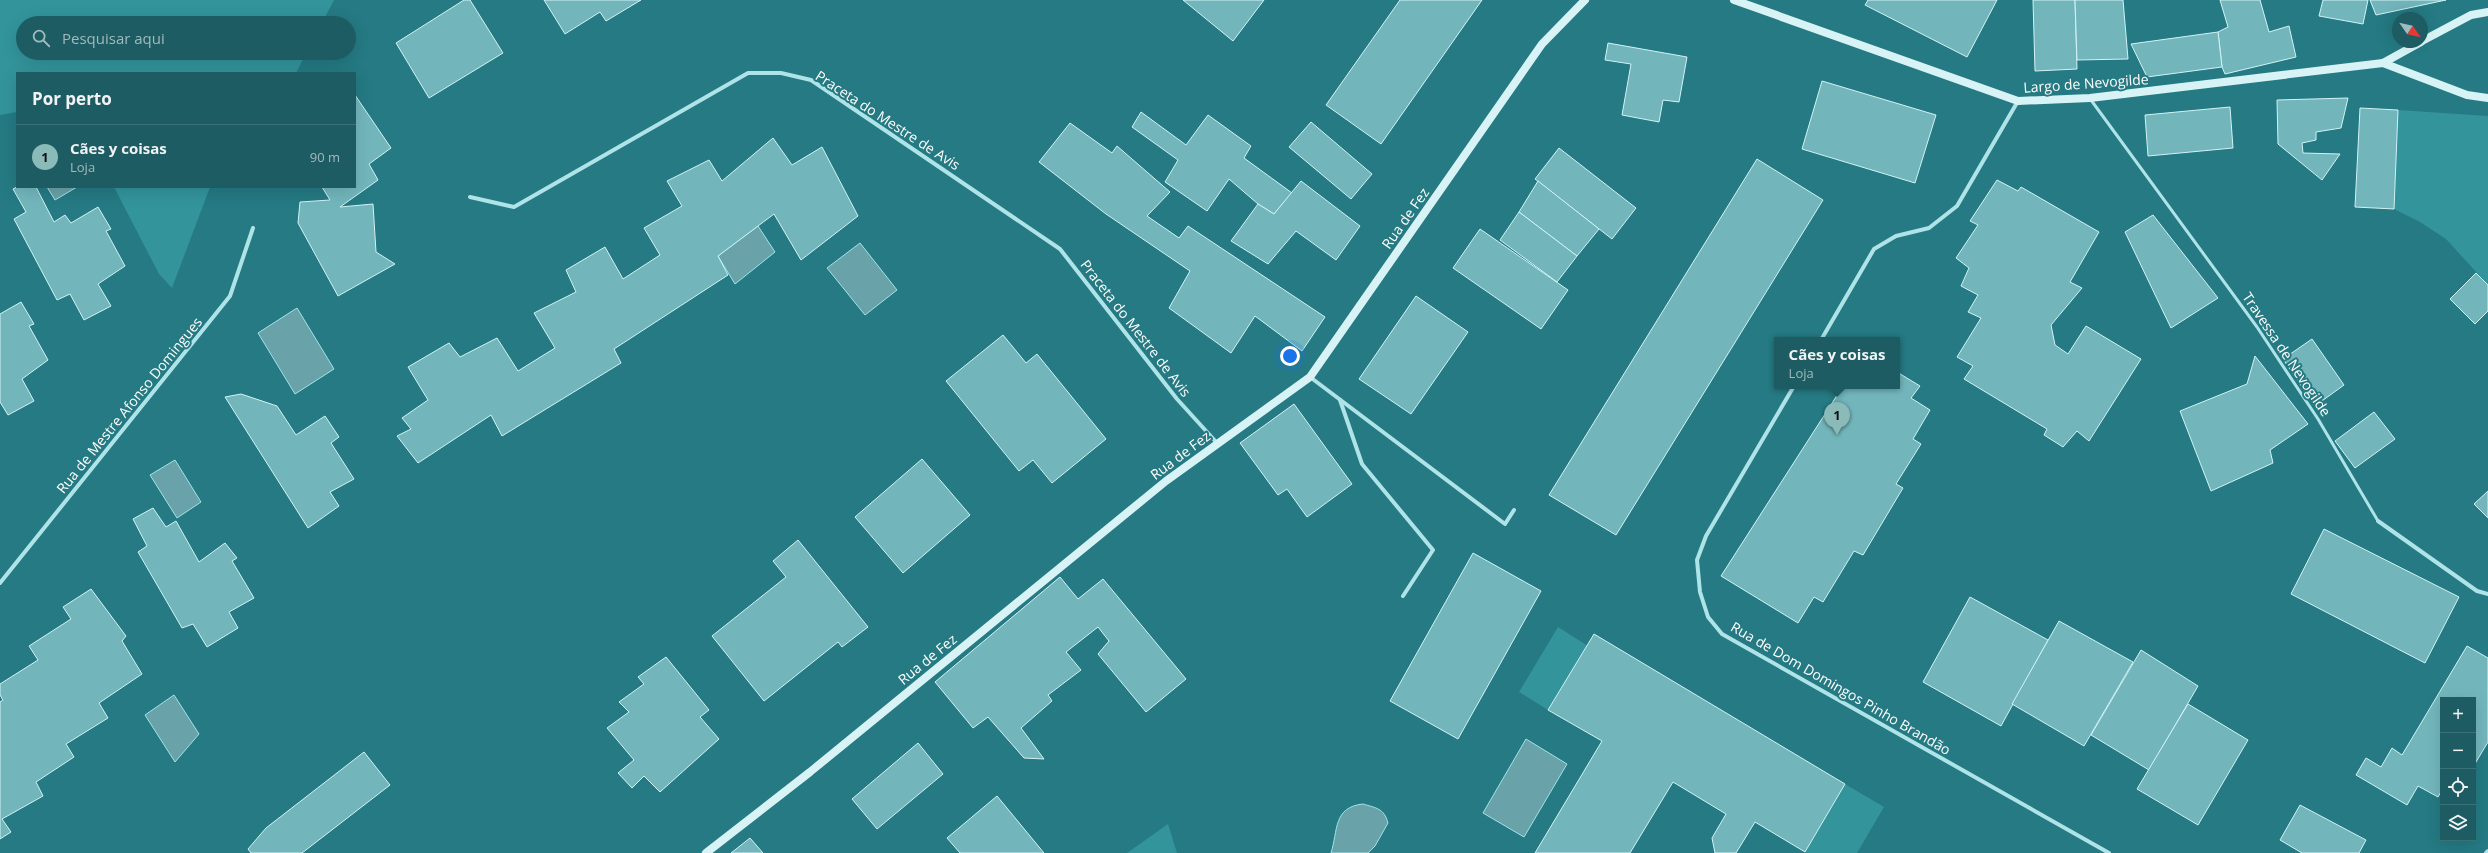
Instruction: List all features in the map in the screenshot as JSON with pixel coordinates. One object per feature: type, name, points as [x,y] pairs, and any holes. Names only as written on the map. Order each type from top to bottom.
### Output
[{"type":"street","name":"Rua de Fez","points":[[706,853],[816,766],[1166,482],[1217,443],[1310,377],[1542,44],[1584,0]]},
{"type":"street","name":"Largo de Nevogilde","points":[[1734,0],[2018,101],[2090,98],[2383,63],[2411,48]]},
{"type":"street","name":"Largo de Nevogilde","points":[[2428,39],[2471,15],[2488,12]]},
{"type":"street","name":"Largo de Nevogilde","points":[[2383,63],[2467,96],[2488,98]]},
{"type":"street","name":"Praceta do Mestre de Avis","points":[[470,197],[514,207],[748,73],[781,73],[811,80],[1060,249],[1178,399],[1217,443]]},
{"type":"street","points":[[1823,337],[1874,248],[1896,236],[1929,228],[1957,206],[2018,101]]},
{"type":"street","name":"Rua de Mestre Afonso Domingues","points":[[0,583],[230,296],[253,228]]},
{"type":"street","points":[[1310,377],[1505,524],[1514,510]]},
{"type":"street","name":"Rua de Dom Domingos Pinho Brandão","points":[[1792,389],[1706,536],[1697,560],[1700,592],[1708,617],[1722,634],[2109,853]]},
{"type":"street","points":[[1340,400],[1362,464],[1433,550],[1403,596]]},
{"type":"street","name":"Travessa de Nevogilde","points":[[2378,521],[2478,591],[2488,594]]},
{"type":"lane","name":"Travessa de Nevogilde","points":[[2090,98],[2257,327],[2318,419],[2378,521]]},
{"type":"green space","points":[[0,0],[334,0],[326,16],[16,16],[16,60],[302,60],[296,72],[16,72],[16,112],[0,115]]},
{"type":"green space","points":[[2398,110],[2488,116],[2488,285],[2446,239],[2420,222],[2394,209]]},
{"type":"green space","points":[[115,188],[210,188],[172,288],[159,274]]},
{"type":"green space","points":[[1558,627],[1588,646],[1548,710],[1519,692]]},
{"type":"green space","points":[[1845,784],[1884,807],[1857,853],[1805,852]]},
{"type":"green space","points":[[1168,824],[1177,853],[1127,853]]},
{"type":"water","points":[[48,188],[75,188],[55,200]]},
{"type":"water","points":[[758,226],[775,252],[735,284],[718,256]]},
{"type":"water","points":[[860,243],[897,290],[865,315],[827,268]]},
{"type":"water","points":[[297,308],[334,369],[295,394],[258,333]]},
{"type":"water","points":[[175,460],[201,502],[177,518],[150,475]]},
{"type":"water","points":[[174,695],[199,734],[175,762],[145,715]]},
{"type":"water","points":[[1526,739],[1567,764],[1524,837],[1483,813]]},
{"type":"water","points":[[1363,804],[1382,811],[1388,823],[1375,846],[1368,853],[1331,853],[1338,821],[1346,810],[1353,806]]},
{"type":"building","points":[[464,0],[470,0],[503,53],[429,98],[396,43]]},
{"type":"building","points":[[544,0],[641,0],[606,21],[600,12],[565,34]]},
{"type":"building","points":[[1183,0],[1264,0],[1233,41]]},
{"type":"building","points":[[1400,0],[1482,0],[1381,144],[1326,105]]},
{"type":"building","points":[[1868,0],[1997,0],[1967,57],[1865,5]]},
{"type":"building","points":[[2033,0],[2075,0],[2077,69],[2035,71]]},
{"type":"building","points":[[2075,0],[2123,0],[2128,59],[2077,60]]},
{"type":"building","points":[[2220,0],[2260,0],[2269,32],[2289,26],[2296,57],[2225,74],[2222,67],[2218,32],[2228,27]]},
{"type":"building","points":[[2323,0],[2368,0],[2363,24],[2319,16]]},
{"type":"building","points":[[2370,0],[2446,0],[2376,15]]},
{"type":"building","points":[[2218,32],[2222,67],[2147,77],[2131,44]]},
{"type":"building","points":[[1608,43],[1687,57],[1679,102],[1663,100],[1659,122],[1622,115],[1631,64],[1605,60]]},
{"type":"building","points":[[1822,81],[1936,115],[1915,183],[1802,149]]},
{"type":"building","points":[[356,96],[391,148],[369,164],[378,180],[340,207],[373,204],[376,252],[395,264],[338,296],[298,223],[300,202],[330,200],[323,188],[356,188]]},
{"type":"building","points":[[2348,98],[2341,128],[2316,132],[2316,140],[2302,143],[2303,153],[2340,154],[2322,180],[2278,144],[2277,100]]},
{"type":"building","points":[[2230,107],[2233,148],[2148,156],[2145,115]]},
{"type":"building","points":[[2360,108],[2398,110],[2394,209],[2355,207]]},
{"type":"building","points":[[1141,112],[1186,145],[1208,115],[1251,146],[1244,158],[1292,193],[1274,214],[1258,204],[1229,179],[1207,211],[1165,182],[1178,160],[1132,127]]},
{"type":"building","points":[[1311,122],[1372,174],[1351,199],[1289,147]]},
{"type":"building","points":[[1070,123],[1112,153],[1117,146],[1170,192],[1147,216],[1179,238],[1188,226],[1325,317],[1302,351],[1255,316],[1231,353],[1169,308],[1190,271],[1106,214],[1039,162]]},
{"type":"building","points":[[773,138],[792,165],[822,147],[858,216],[801,260],[774,214],[718,256],[728,275],[614,349],[621,363],[502,436],[491,415],[418,463],[397,436],[411,429],[402,418],[428,400],[408,367],[449,343],[460,357],[497,338],[518,371],[555,348],[534,313],[576,292],[566,270],[605,247],[623,279],[660,255],[644,228],[682,206],[667,181],[709,160],[722,181]]},
{"type":"building","points":[[1559,148],[1636,208],[1612,239],[1535,179]]},
{"type":"building","points":[[1757,159],[1823,200],[1616,535],[1549,495]]},
{"type":"building","points":[[1997,180],[2018,191],[2021,187],[2099,232],[2070,282],[2082,288],[2051,325],[2055,345],[2068,354],[2086,326],[2141,359],[2089,441],[2077,431],[2063,447],[2044,435],[2047,429],[1964,379],[1973,366],[1957,357],[1981,318],[1968,312],[1978,295],[1961,286],[1969,268],[1956,258],[1978,225],[1970,221]]},
{"type":"building","points":[[1301,181],[1360,226],[1336,260],[1296,231],[1268,264],[1231,241],[1258,204],[1274,214]]},
{"type":"building","points":[[1538,181],[1599,229],[1577,256],[1519,212]]},
{"type":"building","points":[[16,188],[37,188],[54,222],[65,215],[71,223],[98,207],[111,229],[106,231],[125,266],[98,284],[111,306],[84,320],[70,294],[57,300],[14,219],[26,212],[13,189]]},
{"type":"building","points":[[1519,212],[1577,256],[1557,282],[1500,240]]},
{"type":"building","points":[[2153,215],[2218,298],[2171,328],[2125,232]]},
{"type":"building","points":[[1480,229],[1568,290],[1541,329],[1453,268]]},
{"type":"building","points":[[2476,273],[2488,285],[2488,311],[2475,324],[2450,299]]},
{"type":"building","points":[[1416,296],[1468,332],[1411,414],[1359,379]]},
{"type":"building","points":[[21,302],[34,324],[29,326],[48,360],[22,379],[34,401],[8,415],[0,402],[0,314]]},
{"type":"building","points":[[1003,335],[1026,363],[1037,354],[1106,439],[1052,483],[1033,460],[1019,471],[946,381]]},
{"type":"building","points":[[2312,339],[2344,385],[2315,406],[2283,359]]},
{"type":"building","points":[[2255,356],[2308,424],[2270,450],[2273,463],[2211,491],[2180,411],[2247,384]]},
{"type":"building","points":[[1900,374],[1920,386],[1911,398],[1930,410],[1913,439],[1921,444],[1896,484],[1903,488],[1863,555],[1854,551],[1823,602],[1814,597],[1798,623],[1721,576],[1841,389],[1900,389]]},
{"type":"building","points":[[241,394],[277,406],[296,435],[325,416],[339,437],[331,443],[354,479],[330,492],[339,506],[308,528],[225,397]]},
{"type":"building","points":[[1294,404],[1352,484],[1307,517],[1287,489],[1278,495],[1240,443]]},
{"type":"building","points":[[2374,412],[2395,439],[2355,468],[2335,441]]},
{"type":"building","points":[[922,459],[970,515],[903,573],[855,517]]},
{"type":"building","points":[[2488,491],[2488,518],[2474,504]]},
{"type":"building","points":[[153,508],[166,527],[176,521],[199,562],[225,543],[237,558],[232,561],[254,598],[229,612],[238,628],[207,647],[193,624],[182,628],[138,552],[147,546],[133,519]]},
{"type":"building","points":[[2324,529],[2459,597],[2425,663],[2291,594]]},
{"type":"building","points":[[798,540],[868,627],[842,647],[838,642],[764,701],[712,636],[786,577],[773,561]]},
{"type":"building","points":[[1473,553],[1541,591],[1458,739],[1390,701]]},
{"type":"building","points":[[1060,577],[1078,599],[1103,579],[1186,679],[1146,712],[1098,654],[1109,641],[1098,627],[1066,652],[1081,670],[1048,695],[1052,701],[1021,728],[1044,759],[1024,758],[988,717],[973,728],[935,682]]},
{"type":"building","points":[[91,589],[126,636],[122,641],[142,674],[99,703],[108,718],[66,744],[74,757],[36,782],[43,796],[2,819],[11,832],[0,839],[0,702],[3,700],[0,695],[0,684],[38,660],[29,646],[71,619],[63,607]]},
{"type":"building","points":[[1970,597],[2048,640],[2001,726],[1923,682]]},
{"type":"building","points":[[2059,621],[2133,662],[2084,746],[2012,704]]},
{"type":"building","points":[[1594,634],[1845,784],[1805,852],[1755,822],[1736,853],[1715,853],[1712,838],[1726,814],[1673,782],[1630,853],[1535,853],[1602,741],[1548,710]]},
{"type":"building","points":[[2467,646],[2488,658],[2488,742],[2476,762],[2476,697],[2440,697],[2440,793],[2438,797],[2418,786],[2407,805],[2356,775],[2366,758],[2381,767],[2392,748],[2402,755]]},
{"type":"building","points":[[2141,650],[2198,686],[2149,770],[2091,735]]},
{"type":"building","points":[[666,657],[709,710],[700,717],[719,739],[660,792],[644,776],[632,788],[618,773],[634,760],[607,728],[629,712],[619,702],[644,684],[638,677]]},
{"type":"building","points":[[2188,704],[2248,740],[2198,825],[2137,789]]},
{"type":"building","points":[[918,743],[943,774],[877,829],[852,799]]},
{"type":"building","points":[[364,752],[390,785],[302,853],[251,853],[248,849],[266,828]]},
{"type":"building","points":[[997,796],[1044,853],[960,853],[947,838]]},
{"type":"building","points":[[2300,805],[2366,840],[2359,853],[2302,853],[2280,840]]},
{"type":"building","points":[[750,838],[763,853],[731,853]]},
{"type":"place","name":"Cães y coisas","points":[[1837,435]]}]
